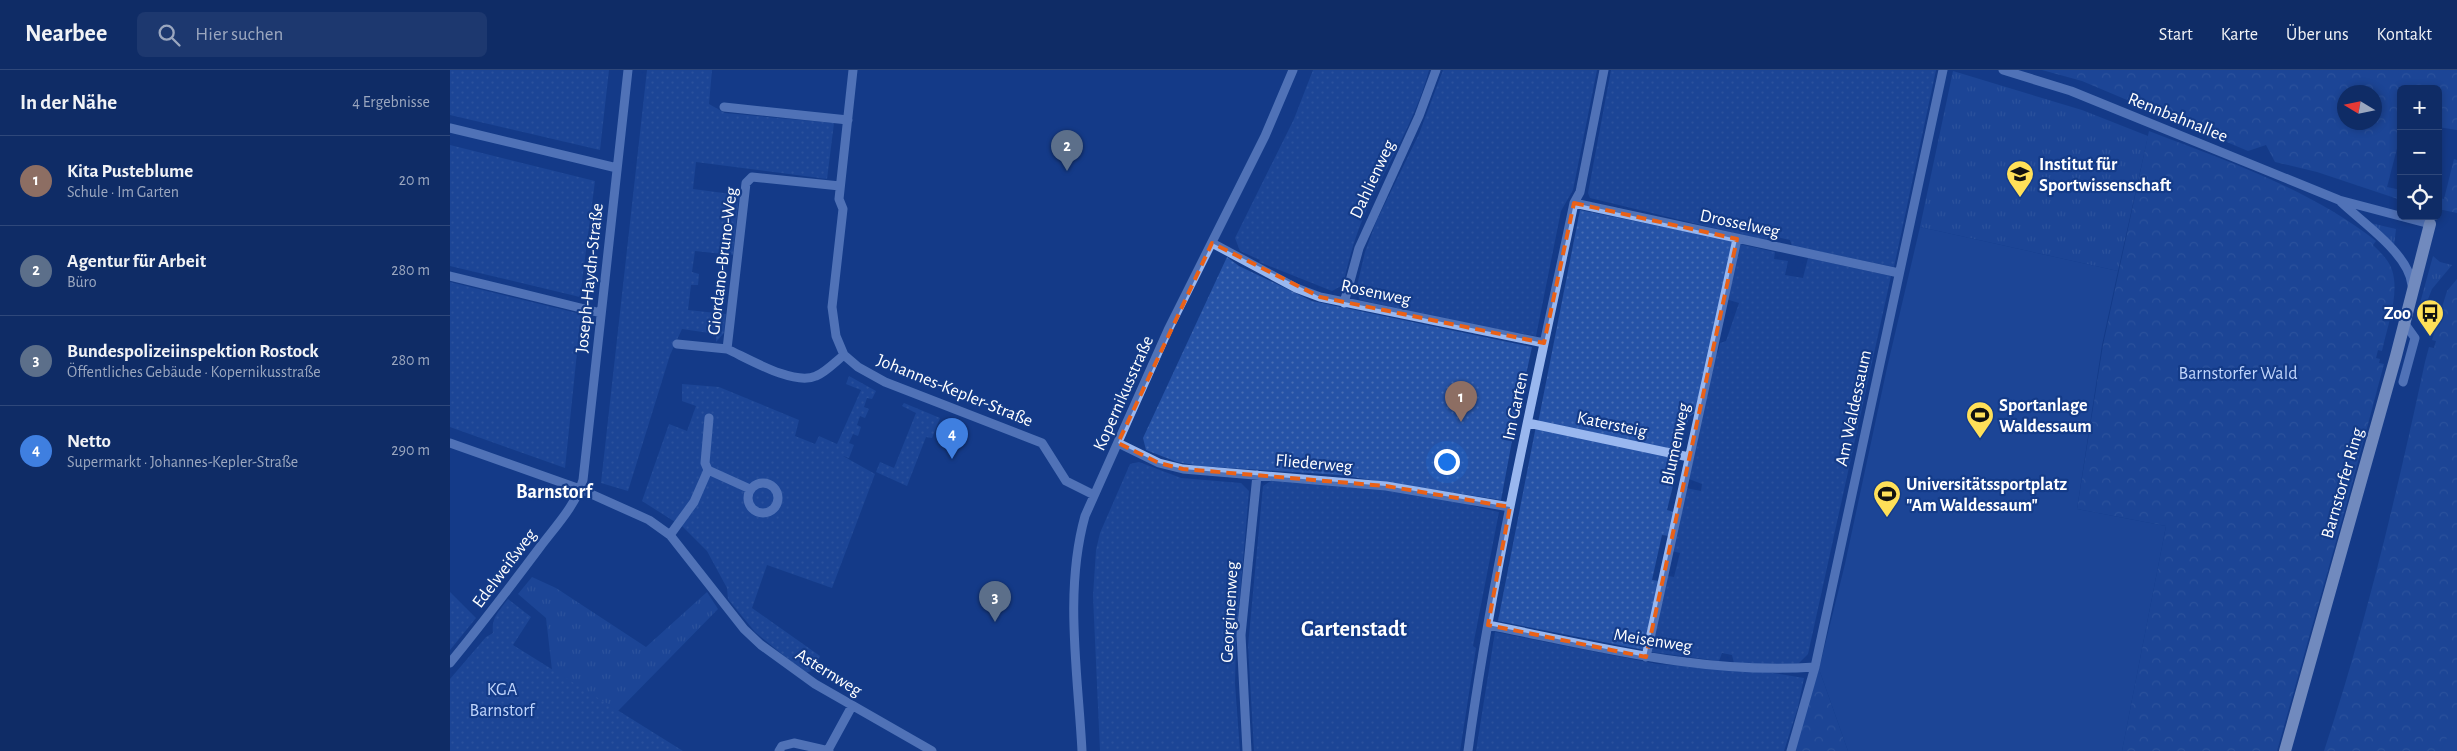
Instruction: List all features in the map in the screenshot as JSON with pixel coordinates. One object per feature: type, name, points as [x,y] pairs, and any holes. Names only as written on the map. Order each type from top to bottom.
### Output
[{"type":"main road","name":"Barnstorfer Ring","points":[[2285,751],[2414,293],[2430,224]]},
{"type":"street","name":"Joseph-Haydn-Straße","points":[[580,489],[583,480],[628,70]]},
{"type":"street","name":"Johannes-Kepler-Straße","points":[[853,70],[840,186],[839,199],[843,208],[832,307],[836,336],[844,354],[858,367],[885,382],[1042,443],[1066,481],[1094,495]]},
{"type":"street","name":"Kopernikusstraße","points":[[1082,751],[1075,633],[1075,562],[1078,543],[1094,495],[1168,330],[1265,136],[1293,70]]},
{"type":"street","name":"Dahlienweg","points":[[1344,303],[1359,248],[1419,116],[1436,70]]},
{"type":"street","name":"Im Garten","points":[[1468,751],[1488,624],[1510,507],[1574,203],[1580,192],[1604,70]]},
{"type":"street","name":"Am Waldessaum","points":[[1791,751],[1815,667],[1942,70]]},
{"type":"street","name":"Rennbahnallee","points":[[2003,70],[2071,91],[2340,200],[2430,224]]},
{"type":"street","points":[[724,107],[848,120]]},
{"type":"street","points":[[450,128],[617,168]]},
{"type":"street","name":"Giordano-Bruno-Weg","points":[[728,349],[746,183],[752,176],[840,186]]},
{"type":"street","name":"Rennbahnallee","points":[[2340,200],[2406,266],[2412,279],[2414,293]]},
{"type":"street","name":"Drosselweg","points":[[1574,203],[1899,274]]},
{"type":"street","name":"Blumenweg","points":[[1646,657],[1737,239]]},
{"type":"street","name":"Rosenweg","points":[[1212,243],[1296,288],[1320,297],[1544,343]]},
{"type":"street","points":[[450,276],[601,313]]},
{"type":"street","points":[[2403,382],[2415,338],[2405,324]]},
{"type":"street","name":"Giordano-Bruno-Weg","points":[[677,344],[728,349],[778,372],[804,378],[816,376],[844,354]]},
{"type":"street","points":[[709,418],[705,463],[708,470],[750,489]]},
{"type":"street","name":"Katersteig","points":[[1528,423],[1689,457]]},
{"type":"street","name":"Asternweg","points":[[450,443],[580,489],[649,520],[670,535],[693,561],[744,629],[785,664],[852,706],[932,751]]},
{"type":"street","name":"Fliederweg","points":[[1118,443],[1159,463],[1183,469],[1386,486],[1510,507]]},
{"type":"street","points":[[670,535],[694,502],[708,470]]},
{"type":"street","name":"Georginenweg","points":[[1247,751],[1241,635],[1257,475]]},
{"type":"street","name":"Edelweißweg","points":[[450,663],[483,624],[566,512],[580,489]]},
{"type":"street","name":"Meisenweg","points":[[1488,624],[1646,657],[1731,667],[1786,669],[1815,667]]},
{"type":"street","points":[[779,751],[782,746],[794,742],[828,750],[852,706]]},
{"type":"highlighted area","points":[[1574,203],[1737,239],[1646,657],[1488,625],[1510,507],[1386,486],[1183,469],[1159,463],[1118,443],[1212,243],[1320,297],[1544,343]]},
{"type":"green space","points":[[450,70],[609,70],[600,150],[450,115]]},
{"type":"green space","points":[[647,70],[712,70],[709,104],[725,113],[834,123],[827,179],[696,162],[693,189],[739,195],[733,255],[695,251],[692,272],[699,274],[698,285],[691,285],[688,310],[726,314],[724,333],[716,342],[716,334],[682,329],[670,355],[628,491],[601,483]]},
{"type":"green space","points":[[1313,70],[1429,70],[1408,127],[1363,218],[1343,285],[1332,291],[1259,262],[1260,260],[1240,251],[1235,238],[1294,119]]},
{"type":"green space","points":[[1443,70],[1597,70],[1573,190],[1561,211],[1536,336],[1406,313],[1406,310],[1360,300],[1356,290],[1365,252],[1376,222],[1419,134]]},
{"type":"green space","points":[[1611,70],[1936,70],[1894,267],[1792,246],[1790,240],[1768,235],[1767,241],[1590,198],[1588,193]]},
{"type":"green space","points":[[2042,70],[2457,70],[2457,130],[2442,128],[2442,85],[2397,85],[2397,148],[2387,187],[2397,189],[2397,199],[2317,172],[2275,162],[2266,145],[2248,151],[2082,81]]},
{"type":"green space","points":[[1953,71],[2082,110],[2148,136],[2118,271],[1920,227]]},
{"type":"green space","name":"Barnstorfer Wald","points":[[2149,131],[2238,165],[2324,206],[2376,241],[2373,245],[2389,263],[2394,279],[2394,300],[2382,351],[2378,350],[2376,358],[2380,359],[2379,363],[2384,364],[2277,751],[2122,751],[2166,526],[2077,509],[2103,345]]},
{"type":"green space","points":[[450,145],[595,181],[580,297],[450,266]]},
{"type":"green space","points":[[2454,159],[2457,160],[2457,213],[2442,210],[2442,199],[2444,199]]},
{"type":"green space","points":[[1580,210],[1733,241],[1696,412],[1689,417],[1679,453],[1538,423]]},
{"type":"green space","points":[[2366,222],[2396,229],[2394,246]]},
{"type":"green space","name":"Sportanlage Waldessaum","points":[[1920,227],[2118,271],[2102,345],[2077,509],[2166,526],[2122,751],[1848,751],[1819,669],[1845,564],[1887,368]]},
{"type":"green space","points":[[1739,244],[1775,252],[1774,259],[1788,261],[1785,275],[1803,278],[1808,258],[1891,276],[1808,654],[1796,666],[1734,663],[1732,655],[1722,653],[1719,661],[1651,652],[1668,576],[1674,577],[1680,553],[1672,551],[1686,488],[1701,491],[1702,484],[1689,479],[1715,354],[1718,352],[1720,343],[1726,341],[1739,303],[1726,299]]},
{"type":"green space","points":[[2433,256],[2440,262],[2452,265],[2432,289],[2423,312],[2419,316],[2417,314]]},
{"type":"green space","points":[[1227,257],[1239,266],[1312,301],[1532,347],[1501,500],[1339,475],[1200,466],[1177,462],[1146,450],[1143,438]]},
{"type":"green space","points":[[2457,279],[2457,751],[2324,751],[2354,655],[2380,558],[2429,347],[2434,348],[2436,341],[2432,340],[2447,291]]},
{"type":"green space","points":[[450,282],[581,314],[565,468],[450,427]]},
{"type":"green space","points":[[849,376],[876,391],[872,399],[867,398],[864,407],[869,409],[865,418],[860,416],[857,425],[861,427],[858,436],[853,434],[849,443],[854,445],[849,458],[843,456],[875,474],[832,588],[767,565],[752,608],[820,656],[815,670],[805,673],[755,632],[728,599],[727,588],[707,551],[683,527],[642,501],[669,424],[687,431],[696,406],[682,401],[682,384],[719,387],[799,420],[795,436],[815,444],[819,436],[837,444],[861,390],[846,384]]},
{"type":"green space","points":[[904,403],[940,418],[932,438],[926,437],[907,486],[876,472],[880,462],[894,468],[916,413],[902,406]]},
{"type":"green space","points":[[1536,426],[1680,457],[1667,510],[1674,512],[1669,536],[1662,535],[1652,580],[1659,581],[1644,650],[1498,621]]},
{"type":"green space","points":[[1139,462],[1181,478],[1241,483],[1249,491],[1236,642],[1235,684],[1240,751],[1100,751],[1093,596],[1096,550],[1100,533],[1130,464]]},
{"type":"green space","points":[[1272,480],[1377,489],[1463,501],[1473,506],[1499,512],[1473,646],[1476,648],[1460,751],[1254,751],[1248,646],[1263,486]]},
{"type":"green space","points":[[532,577],[556,588],[646,647],[707,592],[718,609],[618,711],[552,670],[546,618],[518,594]]},
{"type":"green space","points":[[450,592],[476,618],[450,650]]},
{"type":"green space","name":"KGA Barnstorf","points":[[508,599],[531,617],[513,645],[683,751],[450,751],[450,679],[486,637],[493,633],[494,619]]},
{"type":"green space","points":[[1495,632],[1657,664],[1767,672],[1804,678],[1798,707],[1784,751],[1476,751]]},
{"type":"green space","points":[[1819,669],[1848,751],[1794,751]]},
{"type":"green space","points":[[2457,719],[2457,751],[2440,751]]},
{"type":"place","name":"Agentur für Arbeit","points":[[1067,171]]},
{"type":"place","name":"Institut für Sportwissenschaft","points":[[2020,198]]},
{"type":"place","name":"Zoo","points":[[2430,337]]},
{"type":"place","name":"Kita Pusteblume","points":[[1461,422]]},
{"type":"place","name":"Sportanlage Waldessaum","points":[[1980,439]]},
{"type":"place","name":"Netto","points":[[952,459]]},
{"type":"place","name":"Universitätssportplatz \"Am Waldessaum\"","points":[[1887,518]]},
{"type":"place","name":"Bundespolizeiinspektion Rostock","points":[[995,622]]},
{"type":"district","name":"Barnstorf","points":[[554,491]]},
{"type":"district","name":"Gartenstadt","points":[[1354,628]]}]
